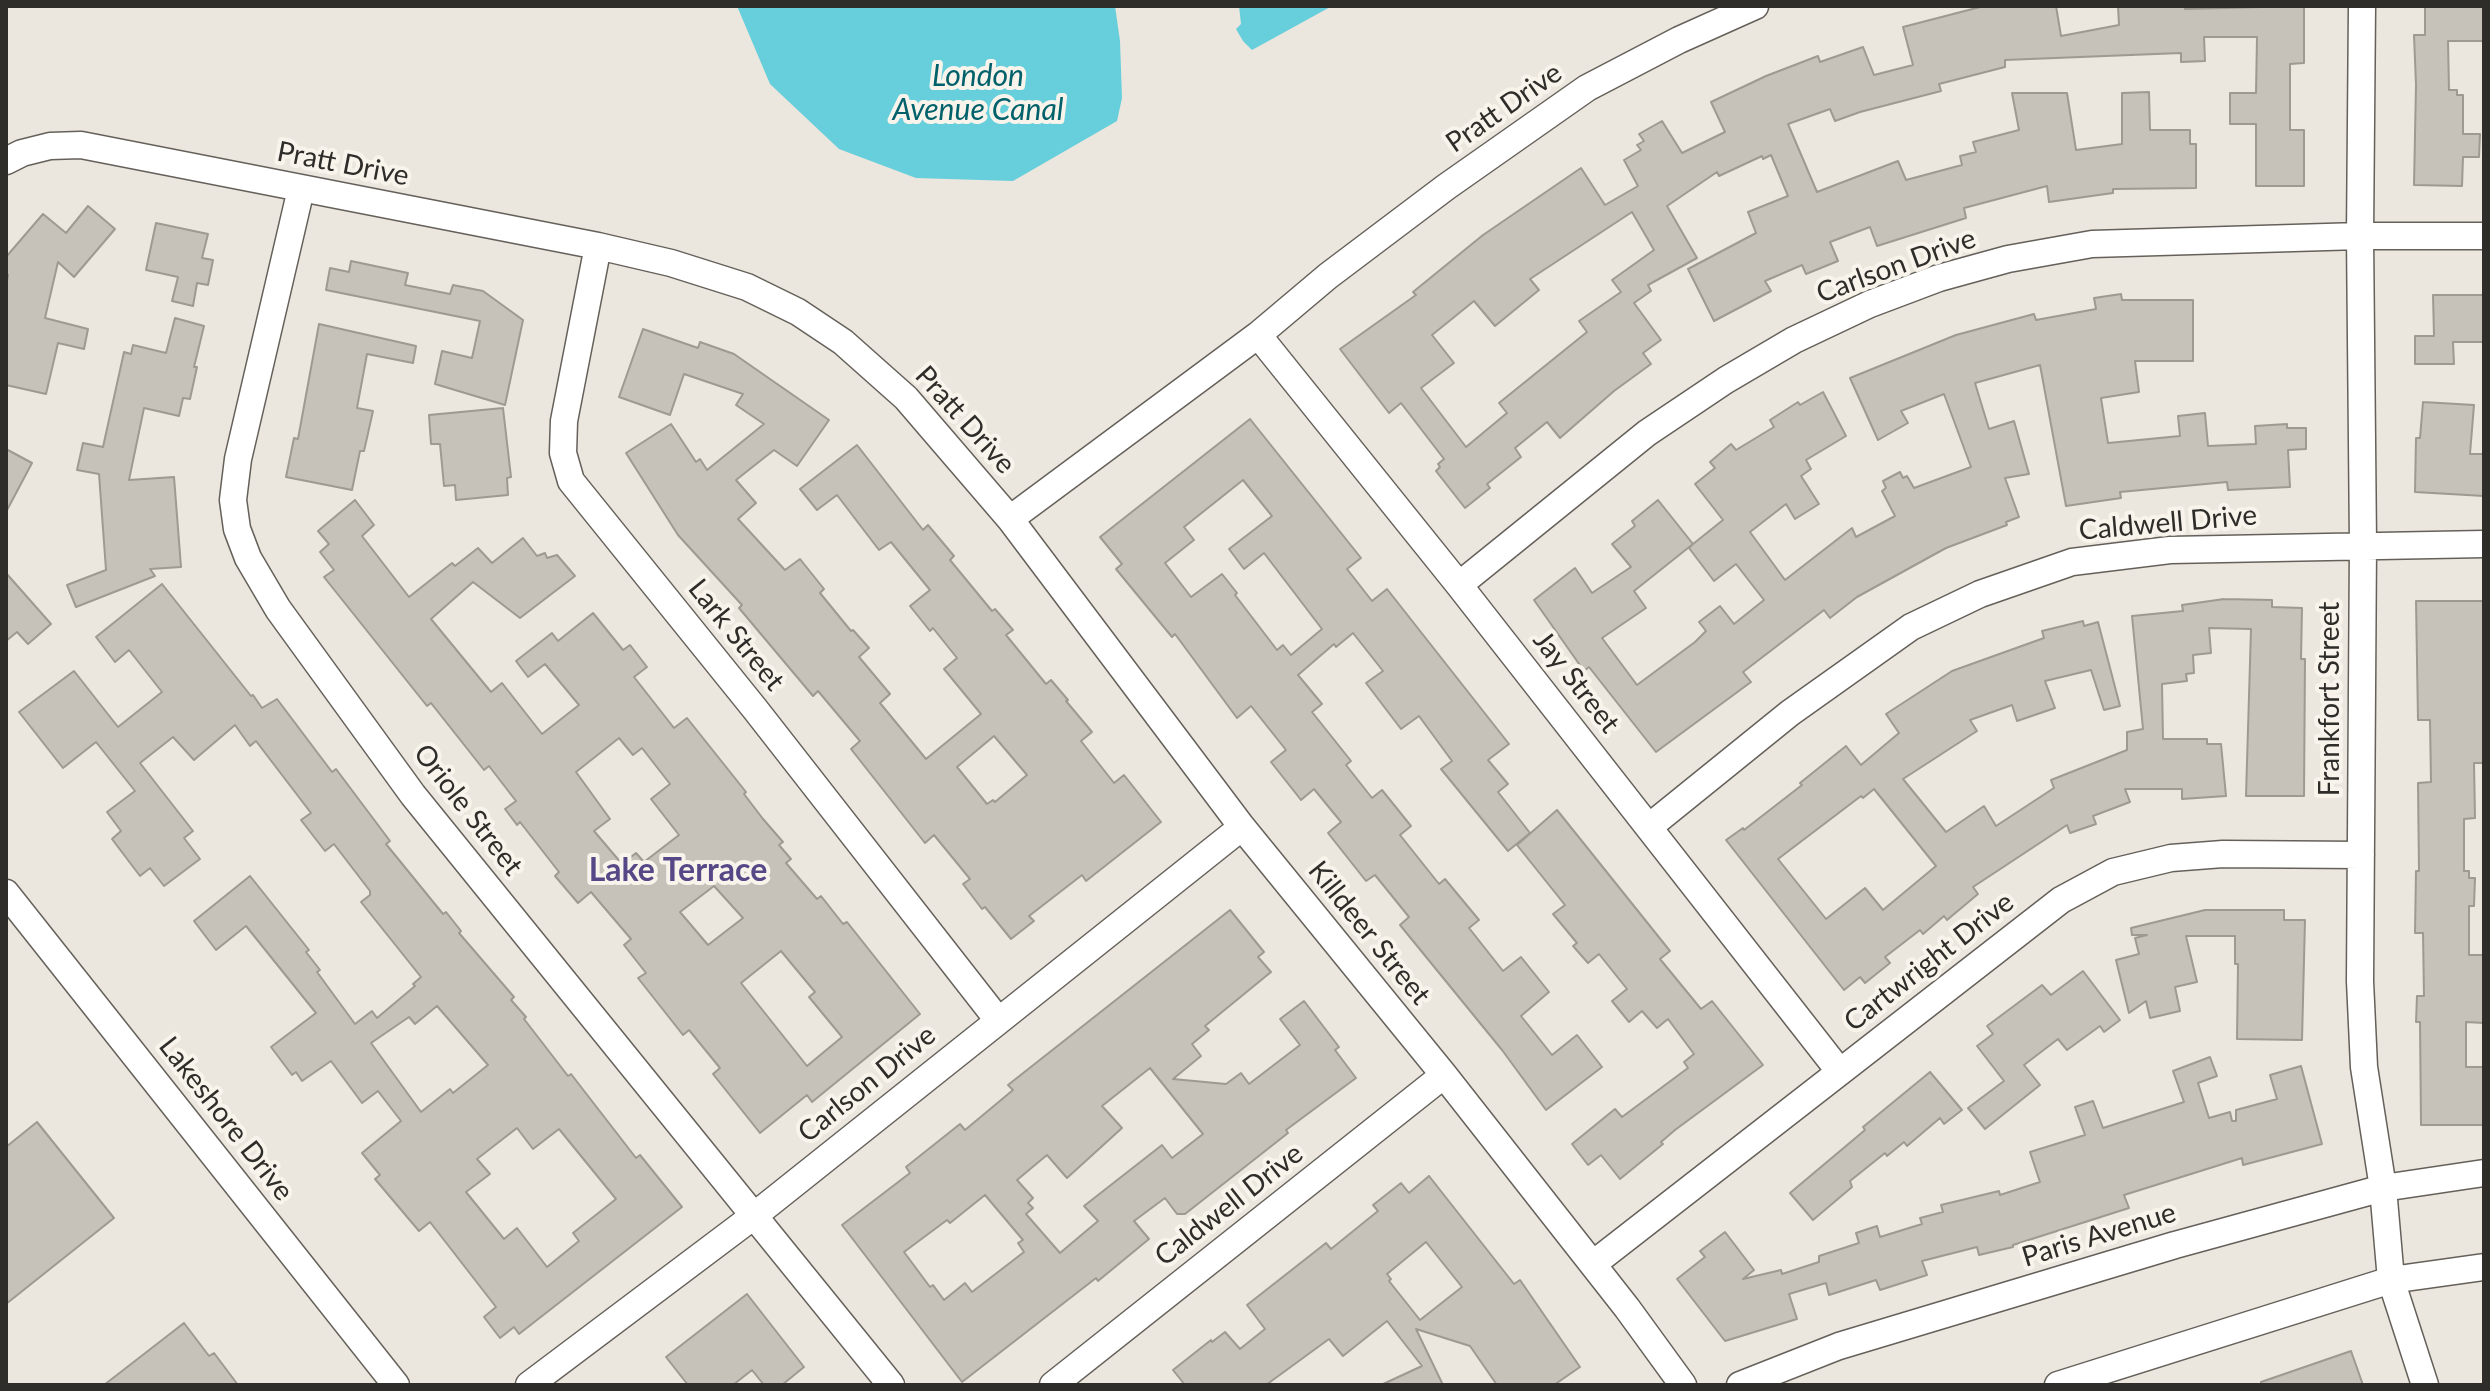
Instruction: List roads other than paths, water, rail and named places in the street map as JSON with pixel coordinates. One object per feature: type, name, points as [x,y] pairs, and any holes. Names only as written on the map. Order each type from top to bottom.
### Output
[{"type":"street","name":"Pratt Drive","points":[[6,161],[50,146],[81,145],[598,246],[671,263],[747,287],[798,312],[832,334],[906,398],[1010,519],[1258,335],[1328,276],[1446,187],[1587,88],[1679,40],[1755,6]]},
{"type":"street","name":"Frankfort Street","points":[[2362,6],[2360,981],[2364,1067],[2383,1188],[2391,1280],[2425,1385]]},
{"type":"street","name":"Oriole Street","points":[[301,189],[238,459],[233,500],[237,529],[248,558],[278,609],[413,795],[891,1385]]},
{"type":"street","name":"Carlson Drive","points":[[1459,585],[1647,433],[1726,380],[1794,340],[1939,278],[2008,259],[2092,244],[2360,236],[2484,236]]},
{"type":"street","name":"Lark Street","points":[[598,246],[564,421],[563,453],[571,481],[755,709],[998,1020]]},
{"type":"street","name":"Jay Street","points":[[1258,335],[1459,585],[1840,1072]]},
{"type":"street","name":"Killdeer Street","points":[[1010,519],[1242,827],[1444,1075],[1593,1264],[1683,1385]]},
{"type":"street","name":"Caldwell Drive","points":[[1649,827],[1752,742],[1861,660],[1911,627],[1980,594],[2072,562],[2170,550],[2484,544]]},
{"type":"street","name":"Carlson Drive","points":[[529,1385],[755,1215],[1242,827]]},
{"type":"street","name":"Cartwright Drive","points":[[1593,1264],[2061,900],[2113,872],[2171,858],[2223,854],[2361,855]]},
{"type":"street","name":"Lakeshore Drive","points":[[6,893],[396,1385]]},
{"type":"street","name":"Caldwell Drive","points":[[1053,1385],[1444,1075]]},
{"type":"street","name":"Paris Avenue","points":[[1740,1385],[1839,1346],[2175,1245],[2383,1188],[2484,1173]]},
{"type":"street","points":[[2058,1385],[2391,1280],[2484,1267]]},
{"type":"water","name":"London Avenue Canal","points":[[737,6],[1115,6],[1122,98],[1117,121],[1013,181],[916,178],[839,149],[770,84]]},
{"type":"water","points":[[1239,6],[1332,6],[1252,50],[1236,29],[1241,24]]},
{"type":"district","name":"Lake Terrace","points":[[678,871]]}]
